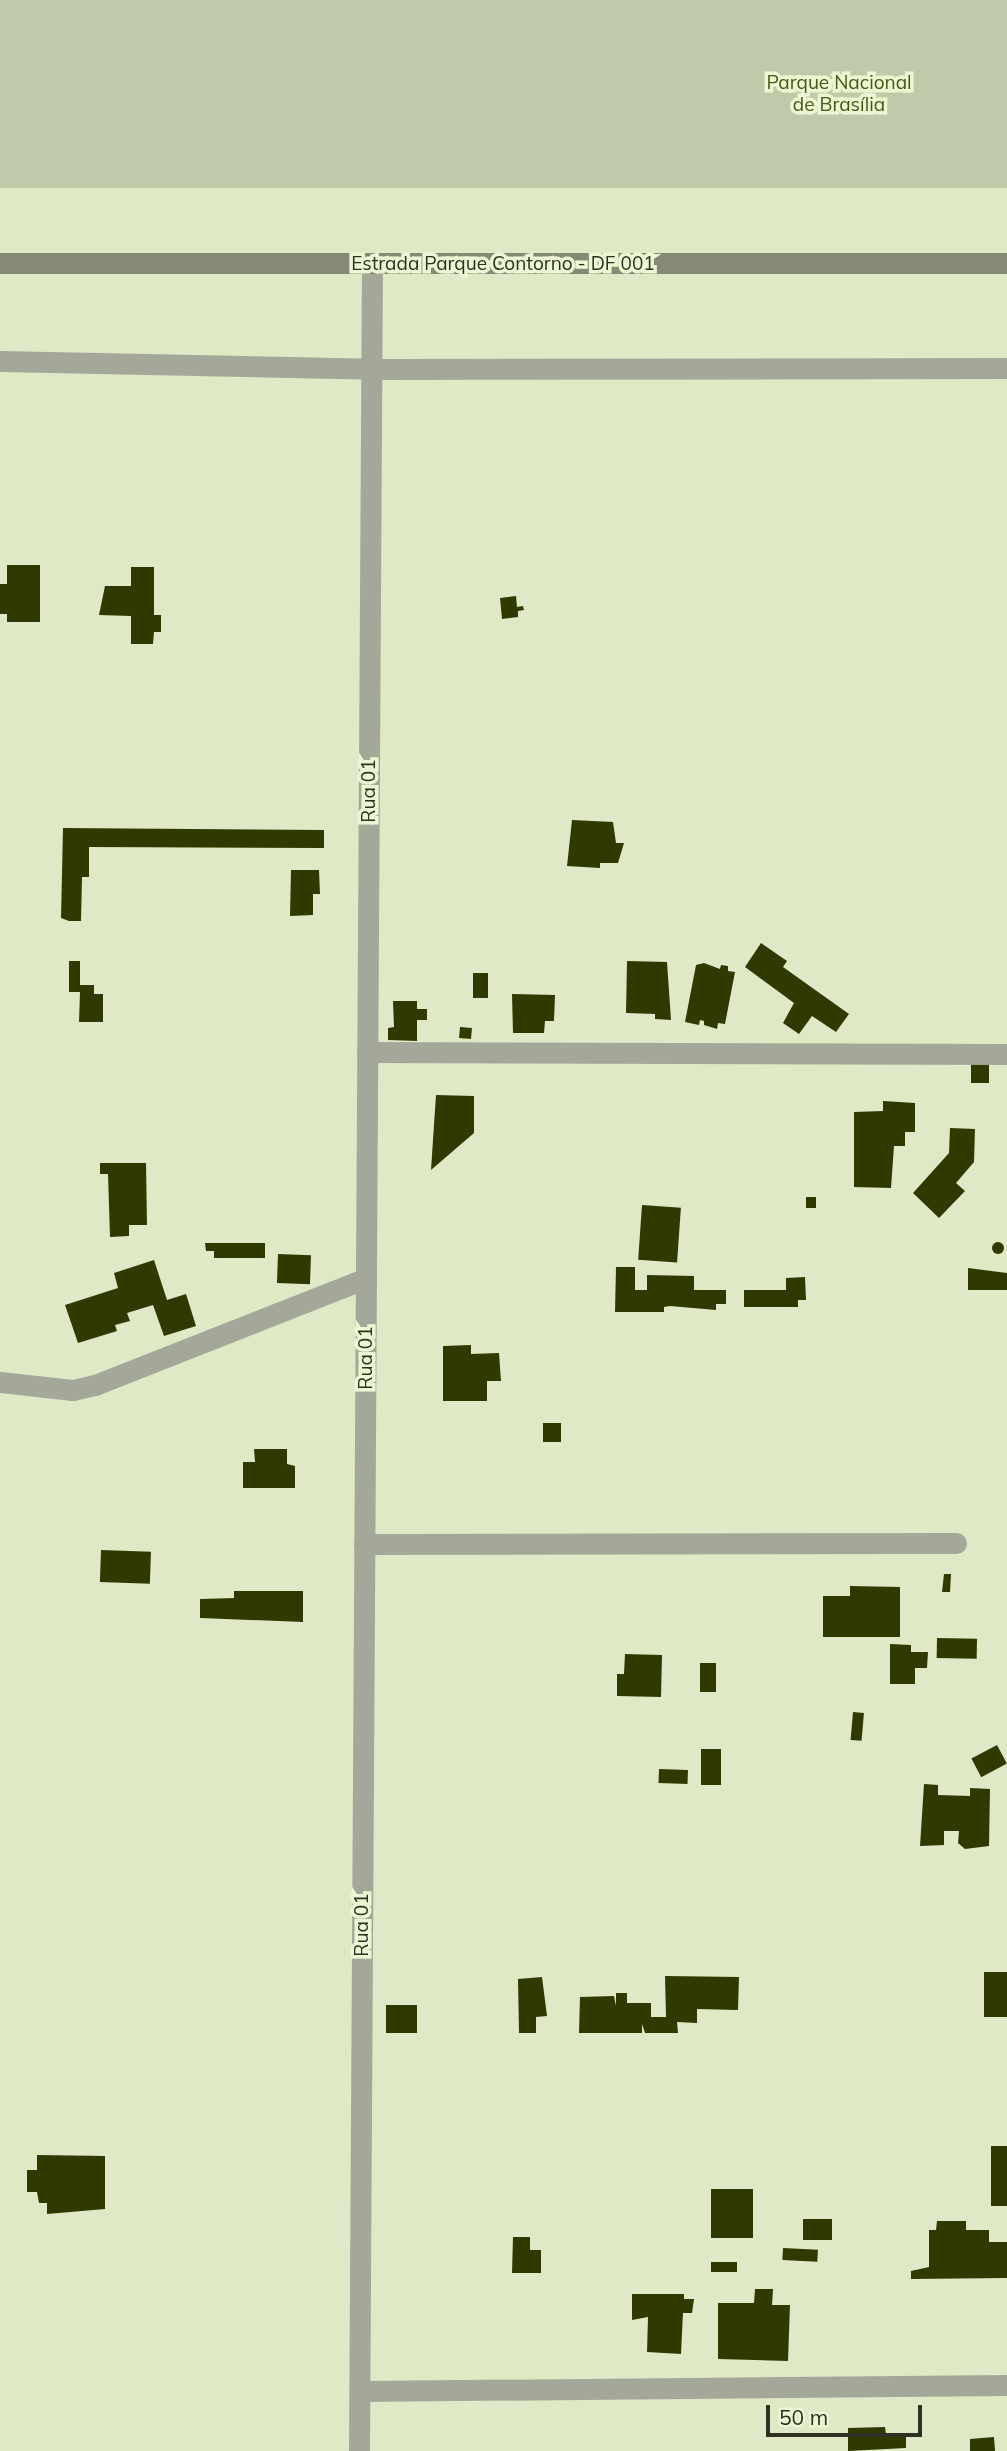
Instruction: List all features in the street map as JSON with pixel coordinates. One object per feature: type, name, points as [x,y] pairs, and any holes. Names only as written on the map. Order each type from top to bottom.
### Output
[{"type":"main road","name":"Estrada Parque Contorno - DF 001","points":[[0,263],[1007,263]]},
{"type":"street","name":"Rua 01","points":[[359,2451],[372,265]]},
{"type":"street","points":[[0,361],[371,369],[1007,368]]},
{"type":"street","points":[[367,1052],[1006,1054]]},
{"type":"street","points":[[0,1382],[73,1390],[95,1385],[366,1278]]},
{"type":"street","points":[[365,1544],[956,1543]]},
{"type":"street","points":[[360,2391],[1007,2385]]},
{"type":"green space","name":"Parque Nacional de Brasília","points":[[0,0],[1007,0],[1007,188],[0,188]]},
{"type":"building","points":[[7,565],[40,565],[40,622],[7,622],[7,614],[0,614],[0,584],[7,584]]},
{"type":"building","points":[[131,567],[154,567],[154,615],[161,615],[161,632],[154,632],[153,644],[131,644],[131,616],[99,615],[105,586],[131,586]]},
{"type":"building","points":[[516,596],[517,607],[523,606],[524,610],[518,611],[518,617],[502,619],[500,598]]},
{"type":"building","points":[[572,820],[613,822],[616,843],[624,843],[618,863],[600,863],[600,868],[567,866]]},
{"type":"building","points":[[63,828],[324,830],[324,848],[89,847],[89,877],[82,877],[81,921],[69,921],[61,918]]},
{"type":"building","points":[[291,870],[319,870],[320,894],[313,894],[313,915],[290,916]]},
{"type":"building","points":[[761,943],[787,961],[783,967],[849,1014],[836,1032],[812,1016],[799,1034],[783,1023],[794,1003],[745,967]]},
{"type":"building","points":[[69,961],[80,961],[80,985],[94,985],[94,994],[103,994],[103,1022],[79,1022],[80,992],[69,992]]},
{"type":"building","points":[[627,961],[667,962],[671,1020],[655,1019],[655,1014],[626,1013]]},
{"type":"building","points":[[704,963],[720,969],[721,965],[728,966],[728,971],[735,972],[725,1024],[718,1023],[717,1029],[704,1025],[704,1021],[700,1020],[699,1025],[685,1022],[696,965]]},
{"type":"building","points":[[473,973],[488,973],[488,998],[473,998]]},
{"type":"building","points":[[512,994],[555,995],[554,1021],[545,1021],[544,1033],[513,1033]]},
{"type":"building","points":[[393,1001],[417,1001],[417,1009],[427,1009],[427,1020],[417,1020],[417,1041],[388,1040],[388,1028],[394,1027]]},
{"type":"building","points":[[460,1027],[472,1028],[471,1039],[459,1038]]},
{"type":"building","points":[[971,1064],[989,1064],[989,1083],[971,1083]]},
{"type":"building","points":[[436,1095],[474,1096],[474,1133],[431,1170]]},
{"type":"building","points":[[883,1101],[915,1103],[915,1132],[905,1132],[905,1146],[894,1146],[891,1188],[854,1187],[854,1112],[883,1111]]},
{"type":"building","points":[[950,1128],[975,1129],[974,1162],[956,1183],[965,1191],[939,1218],[913,1193],[949,1153]]},
{"type":"building","points":[[100,1163],[146,1163],[147,1225],[129,1225],[129,1236],[110,1237],[108,1174],[100,1174]]},
{"type":"building","points":[[806,1197],[816,1197],[816,1208],[806,1208]]},
{"type":"building","points":[[642,1205],[681,1208],[677,1263],[638,1260]]},
{"type":"building","points":[[205,1243],[265,1243],[265,1258],[214,1258],[214,1251],[206,1251]]},
{"type":"building","points":[[993,1243],[1003,1243],[1003,1253],[993,1253]]},
{"type":"building","points":[[278,1254],[311,1255],[310,1284],[277,1283]]},
{"type":"building","points":[[154,1260],[167,1300],[186,1294],[196,1326],[164,1336],[153,1305],[127,1313],[130,1321],[115,1325],[117,1331],[78,1343],[65,1305],[118,1288],[114,1273]]},
{"type":"building","points":[[616,1267],[635,1267],[635,1290],[647,1290],[647,1275],[694,1276],[694,1290],[726,1290],[726,1304],[716,1304],[716,1310],[670,1306],[664,1307],[664,1312],[615,1312]]},
{"type":"building","points":[[968,1268],[1007,1273],[1007,1290],[968,1290]]},
{"type":"building","points":[[805,1277],[806,1300],[798,1300],[798,1307],[744,1307],[744,1290],[786,1290],[786,1278]]},
{"type":"building","points":[[471,1345],[471,1354],[499,1353],[501,1381],[487,1381],[487,1401],[443,1401],[443,1346]]},
{"type":"building","points":[[543,1423],[561,1423],[561,1442],[543,1442]]},
{"type":"building","points":[[254,1449],[287,1449],[287,1464],[295,1466],[295,1488],[243,1488],[243,1462],[255,1462]]},
{"type":"building","points":[[101,1550],[151,1552],[150,1584],[100,1582]]},
{"type":"building","points":[[944,1574],[951,1574],[950,1592],[942,1592]]},
{"type":"building","points":[[850,1586],[900,1587],[900,1637],[823,1637],[823,1596],[850,1596]]},
{"type":"building","points":[[234,1591],[303,1591],[303,1622],[200,1618],[200,1599],[234,1598]]},
{"type":"building","points":[[937,1638],[977,1639],[977,1659],[937,1658]]},
{"type":"building","points":[[890,1644],[911,1645],[911,1652],[928,1652],[927,1668],[915,1668],[915,1684],[890,1684]]},
{"type":"building","points":[[625,1654],[662,1655],[661,1697],[617,1696],[617,1674],[624,1674]]},
{"type":"building","points":[[700,1663],[716,1663],[716,1692],[700,1692]]},
{"type":"building","points":[[853,1712],[864,1713],[862,1741],[851,1740]]},
{"type":"building","points":[[997,1745],[1007,1764],[981,1777],[971,1759]]},
{"type":"building","points":[[701,1749],[721,1749],[721,1785],[701,1785]]},
{"type":"building","points":[[659,1769],[688,1770],[687,1784],[659,1783]]},
{"type":"building","points":[[924,1784],[938,1785],[938,1795],[970,1796],[970,1788],[990,1789],[989,1846],[965,1849],[958,1843],[959,1831],[944,1831],[944,1845],[920,1846]]},
{"type":"building","points":[[984,1972],[1007,1972],[1007,2017],[984,2017]]},
{"type":"building","points":[[665,1976],[739,1977],[738,2010],[697,2009],[697,2023],[677,2022],[678,2033],[645,2033],[642,2024],[642,2033],[579,2033],[580,1997],[614,1996],[616,2006],[616,1993],[627,1993],[627,2003],[651,2003],[651,2017],[666,2017]]},
{"type":"building","points":[[542,1977],[547,2016],[536,2017],[536,2033],[519,2033],[518,1979]]},
{"type":"building","points":[[386,2005],[417,2005],[417,2033],[386,2033]]},
{"type":"building","points":[[991,2146],[1007,2146],[1007,2206],[991,2206]]},
{"type":"building","points":[[37,2155],[105,2156],[105,2209],[47,2214],[47,2203],[39,2203],[37,2192],[27,2192],[27,2170],[37,2170]]},
{"type":"building","points":[[711,2189],[753,2189],[753,2238],[711,2238]]},
{"type":"building","points":[[803,2219],[832,2219],[832,2240],[803,2240]]},
{"type":"building","points":[[937,2221],[966,2221],[966,2230],[989,2230],[989,2242],[1007,2242],[1007,2278],[911,2279],[911,2271],[929,2267],[929,2230],[936,2230]]},
{"type":"building","points":[[513,2237],[530,2237],[530,2250],[541,2250],[541,2273],[512,2273]]},
{"type":"building","points":[[783,2248],[818,2250],[817,2262],[782,2260]]},
{"type":"building","points":[[711,2262],[737,2262],[737,2272],[711,2272]]},
{"type":"building","points":[[755,2289],[773,2289],[772,2305],[790,2305],[788,2361],[718,2359],[718,2303],[754,2303]]},
{"type":"building","points":[[632,2294],[684,2294],[684,2299],[694,2299],[692,2313],[683,2313],[681,2354],[647,2352],[648,2317],[632,2320]]},
{"type":"building","points":[[885,2427],[886,2434],[906,2435],[906,2448],[848,2451],[848,2428]]},
{"type":"building","points":[[994,2437],[995,2451],[970,2451],[970,2439]]}]
